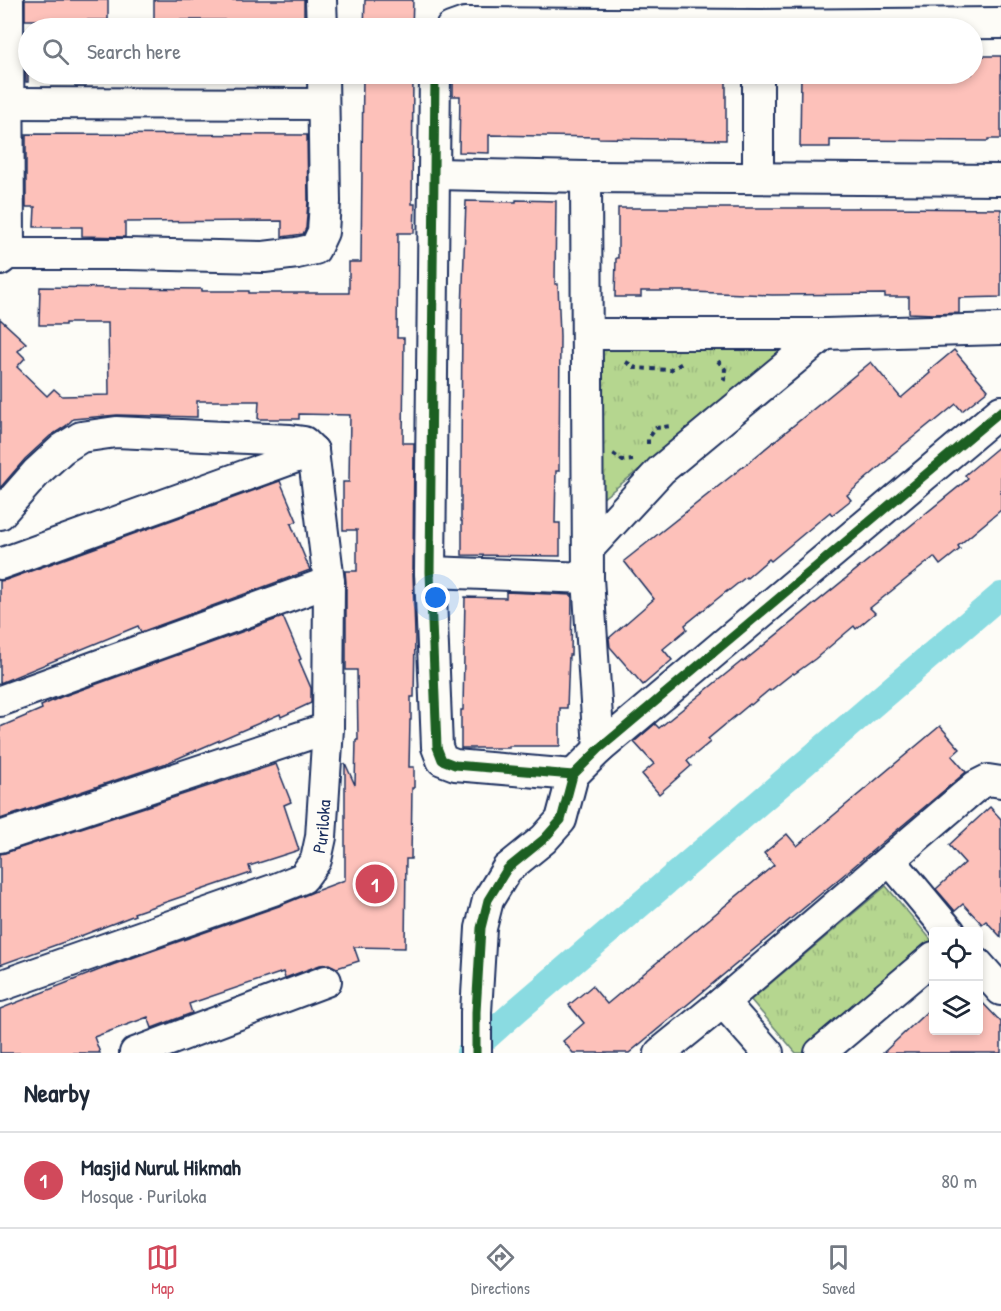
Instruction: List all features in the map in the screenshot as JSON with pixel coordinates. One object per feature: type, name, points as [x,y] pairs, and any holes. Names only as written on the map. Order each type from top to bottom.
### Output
[{"type":"street","points":[[8,0],[4,103],[3,256],[126,254],[264,257],[315,249],[322,232],[325,202],[323,84]]},
{"type":"street","points":[[321,0],[322,18]]},
{"type":"street","points":[[983,23],[1001,23]]},
{"type":"street","points":[[435,84],[430,572],[437,747],[442,760],[455,765],[573,775]]},
{"type":"street","points":[[758,84],[758,177]]},
{"type":"street","points":[[4,103],[323,104]]},
{"type":"street","points":[[435,174],[1001,180]]},
{"type":"street","points":[[586,177],[588,563],[599,748]]},
{"type":"street","points":[[587,334],[825,334],[1001,329]]},
{"type":"street","points":[[430,572],[588,563],[661,470],[825,334]]},
{"type":"street","points":[[477,1053],[476,1012],[481,928],[488,900],[507,869],[544,839],[561,820],[573,775],[599,748],[1001,411]]},
{"type":"street","points":[[0,514],[37,472],[62,449],[81,437],[116,432],[290,440],[304,442],[313,451],[0,564]]},
{"type":"street","name":"Puriloka","points":[[0,986],[273,890],[303,878],[316,860],[321,837],[327,728],[329,582],[313,451]]},
{"type":"street","points":[[0,701],[329,582]]},
{"type":"street","points":[[0,837],[327,728]]},
{"type":"street","points":[[660,1053],[976,786],[988,780],[1001,782]]},
{"type":"street","points":[[890,860],[946,927]]},
{"type":"street","points":[[820,1053],[929,960]]},
{"type":"street","points":[[983,970],[1001,990]]},
{"type":"street","points":[[135,1053],[326,981]]},
{"type":"street","points":[[723,1002],[768,1053]]},
{"type":"path","points":[[710,358],[716,360],[725,369],[721,385]]},
{"type":"path","points":[[619,362],[627,362],[636,368],[669,370],[688,360]]},
{"type":"path","points":[[648,447],[648,439],[656,428],[679,427]]},
{"type":"path","points":[[611,453],[623,461],[639,458]]},
{"type":"green space","points":[[578,343],[799,343],[578,518]]},
{"type":"green space","points":[[886,886],[929,937],[929,950],[807,1053],[796,1053],[751,1000]]},
{"type":"building","points":[[25,0],[108,0],[108,18],[25,18]]},
{"type":"building","points":[[154,0],[304,0],[304,18],[154,18]]},
{"type":"building","points":[[365,0],[413,0],[412,18],[364,18]]},
{"type":"building","points":[[983,56],[1001,56],[1001,139],[988,139],[988,141],[830,140],[830,147],[800,147],[801,84],[983,84]]},
{"type":"building","points":[[363,84],[413,84],[414,233],[398,233],[397,338],[404,338],[403,443],[414,443],[415,635],[414,697],[411,697],[409,767],[414,767],[414,788],[412,788],[411,859],[406,859],[405,948],[354,947],[359,961],[337,968],[329,964],[320,965],[285,978],[283,972],[189,1004],[192,1013],[152,1028],[148,1017],[94,1037],[100,1053],[0,1053],[0,1009],[112,965],[279,906],[345,880],[345,763],[355,785],[356,740],[358,740],[357,670],[346,670],[345,571],[357,571],[357,530],[343,530],[343,482],[349,482],[350,415],[299,414],[299,419],[258,419],[259,401],[197,401],[197,417],[117,415],[73,419],[25,459],[0,488],[0,319],[26,343],[18,351],[25,358],[17,367],[47,396],[54,389],[62,396],[109,395],[108,323],[39,325],[40,287],[202,289],[202,291],[249,291],[249,293],[349,293],[349,262],[361,262]]},
{"type":"building","points":[[453,84],[726,84],[726,140],[489,135],[489,153],[459,152],[460,96],[453,96]]},
{"type":"building","points":[[26,134],[307,135],[306,228],[303,234],[282,237],[282,221],[125,222],[125,237],[82,236],[82,227],[34,227],[35,207],[26,207]]},
{"type":"building","points":[[516,200],[556,201],[555,284],[558,284],[560,336],[559,471],[556,471],[555,523],[560,523],[560,556],[462,555],[462,311],[466,201],[516,202]]},
{"type":"building","points":[[618,208],[1001,209],[1001,297],[959,298],[959,313],[934,314],[909,313],[909,297],[885,297],[885,294],[772,295],[641,291],[641,297],[615,297]]},
{"type":"building","points":[[954,350],[988,390],[962,411],[956,404],[932,422],[847,495],[851,500],[832,515],[830,512],[771,561],[769,559],[685,625],[687,629],[663,649],[672,660],[643,685],[610,647],[609,638],[654,599],[624,561],[871,362],[901,398]]},
{"type":"building","points":[[1001,445],[1001,510],[958,546],[960,549],[940,565],[934,557],[870,608],[875,613],[856,629],[854,626],[815,659],[750,704],[708,739],[710,742],[687,761],[691,766],[659,794],[642,774],[654,764],[634,742],[655,724],[659,728],[743,662],[968,479],[965,475]]},
{"type":"building","points":[[280,481],[297,521],[291,524],[310,570],[141,632],[138,626],[0,683],[0,581]]},
{"type":"building","points":[[506,592],[572,595],[567,708],[560,708],[560,746],[461,748],[465,597],[506,598]]},
{"type":"building","points":[[283,617],[311,688],[311,703],[167,763],[0,819],[0,727],[42,709],[41,706],[61,697]]},
{"type":"building","points":[[940,726],[960,749],[952,756],[966,772],[629,1053],[573,1053],[563,1041],[584,1023],[569,1005],[592,986],[607,1004],[774,865],[764,853],[787,834],[797,846]]},
{"type":"building","points":[[276,764],[291,802],[284,805],[299,850],[249,866],[251,873],[134,913],[135,915],[0,965],[0,854]]},
{"type":"building","points":[[990,807],[1001,819],[1001,937],[986,921],[982,924],[963,904],[955,911],[936,889],[965,863],[949,845]]},
{"type":"building","points":[[983,1003],[1001,1022],[1001,1053],[883,1053],[929,1010],[929,1035],[983,1035]]},
{"type":"waterway","points":[[469,1053],[1001,595]]},
{"type":"cycle path","points":[[435,84],[430,572],[437,747],[442,760],[455,765],[573,775]]},
{"type":"cycle path","points":[[476,1053],[481,928],[488,900],[507,869],[544,839],[561,820],[573,775],[599,749],[1001,411]]},
{"type":"place","name":"Masjid Nurul Hikmah","points":[[375,884]]}]
